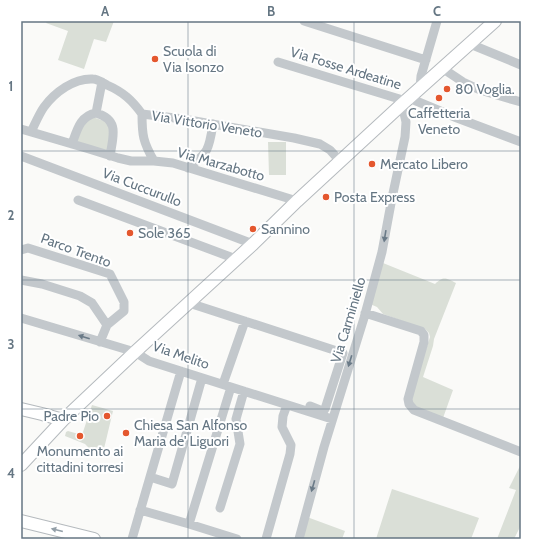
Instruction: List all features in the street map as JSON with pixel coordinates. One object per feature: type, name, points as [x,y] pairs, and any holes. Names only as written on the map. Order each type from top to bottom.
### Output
[{"type":"main road","points":[[21,465],[62,420],[253,244],[340,161],[495,21]]},
{"type":"main road","points":[[21,409],[62,420]]},
{"type":"main road","points":[[21,521],[94,539]]},
{"type":"street","points":[[304,21],[426,60]]},
{"type":"street","points":[[420,88],[437,21]]},
{"type":"street","points":[[470,44],[521,65]]},
{"type":"street","name":"Via Fosse Ardeatine","points":[[278,62],[457,118],[521,142]]},
{"type":"street","points":[[442,68],[462,82],[480,90],[521,102]]},
{"type":"street","name":"Via Vittorio Veneto","points":[[31,132],[43,108],[50,99],[65,87],[80,81],[94,79],[120,91],[134,103],[142,114],[213,124],[320,144],[330,150],[340,161]]},
{"type":"street","points":[[96,113],[102,82]]},
{"type":"street","name":"Via Carminiello","points":[[298,539],[332,419],[366,313],[384,245],[405,137],[405,102]]},
{"type":"street","points":[[72,144],[82,121],[90,114],[96,113],[103,115],[110,120],[113,126],[114,134],[110,156]]},
{"type":"street","points":[[142,114],[142,135],[146,148],[154,161]]},
{"type":"street","points":[[188,168],[205,154],[210,146],[213,124]]},
{"type":"street","name":"Via Marzabotto","points":[[21,128],[110,156],[131,161],[173,163],[297,201]]},
{"type":"street","name":"Via Cuccurullo","points":[[21,156],[253,244]]},
{"type":"street","points":[[78,200],[236,259]]},
{"type":"street","name":"Parco Trento","points":[[21,250],[28,248],[110,274],[124,302],[124,311],[107,325],[100,342]]},
{"type":"street","points":[[21,280],[42,284],[80,296],[92,303],[107,325]]},
{"type":"street","points":[[189,303],[343,353],[325,409],[320,410],[226,383]]},
{"type":"street","points":[[366,313],[421,332],[424,335],[424,342],[408,399],[408,404],[414,410],[521,452]]},
{"type":"street","name":"Via Melito","points":[[21,318],[135,352],[149,361],[202,378],[226,383],[244,391],[332,419]]},
{"type":"street","points":[[189,524],[226,383],[245,321]]},
{"type":"street","points":[[132,539],[181,371]]},
{"type":"street","points":[[150,477],[172,484],[202,378]]},
{"type":"street","points":[[220,508],[240,444],[236,419],[244,391]]},
{"type":"street","points":[[266,539],[290,454],[291,445],[282,427],[283,416],[287,405]]},
{"type":"street","points":[[140,510],[237,539]]},
{"type":"shaded area","points":[[47,21],[114,21],[106,42],[94,39],[84,69],[58,60],[68,31],[46,23]]},
{"type":"shaded area","points":[[90,116],[110,123],[110,154],[77,142],[78,132]]},
{"type":"shaded area","points":[[268,142],[286,142],[286,175],[269,175]]},
{"type":"shaded area","points":[[383,263],[435,284],[443,279],[456,283],[434,339],[423,377],[453,390],[443,418],[414,406],[411,396],[430,337],[429,333],[425,329],[383,314],[377,307],[370,304]]},
{"type":"shaded area","points":[[92,405],[113,411],[102,457],[88,453],[88,447],[85,444],[65,436],[66,432],[68,431],[82,435]]},
{"type":"shaded area","points":[[521,464],[521,525],[514,539],[497,539],[516,490],[509,488]]},
{"type":"shaded area","points":[[392,489],[479,518],[471,539],[376,539]]},
{"type":"shaded area","points":[[307,517],[345,531],[342,539],[301,539]]},
{"type":"place","name":"Scuola di Via Isonzo","points":[[155,59]]},
{"type":"place","name":"80 Voglia.","points":[[447,89]]},
{"type":"place","name":"Caffetteria Veneto","points":[[439,98]]},
{"type":"place","name":"Mercato Libero","points":[[372,164]]},
{"type":"place","name":"Posta Express","points":[[326,197]]},
{"type":"place","name":"Sannino","points":[[253,229]]},
{"type":"place","name":"Sole 365","points":[[130,233]]},
{"type":"place","name":"Padre Pio","points":[[107,416]]},
{"type":"place","name":"Chiesa San Alfonso Maria de' Liguori","points":[[126,433]]},
{"type":"place","name":"Monumento ai cittadini torresi","points":[[80,436]]}]
